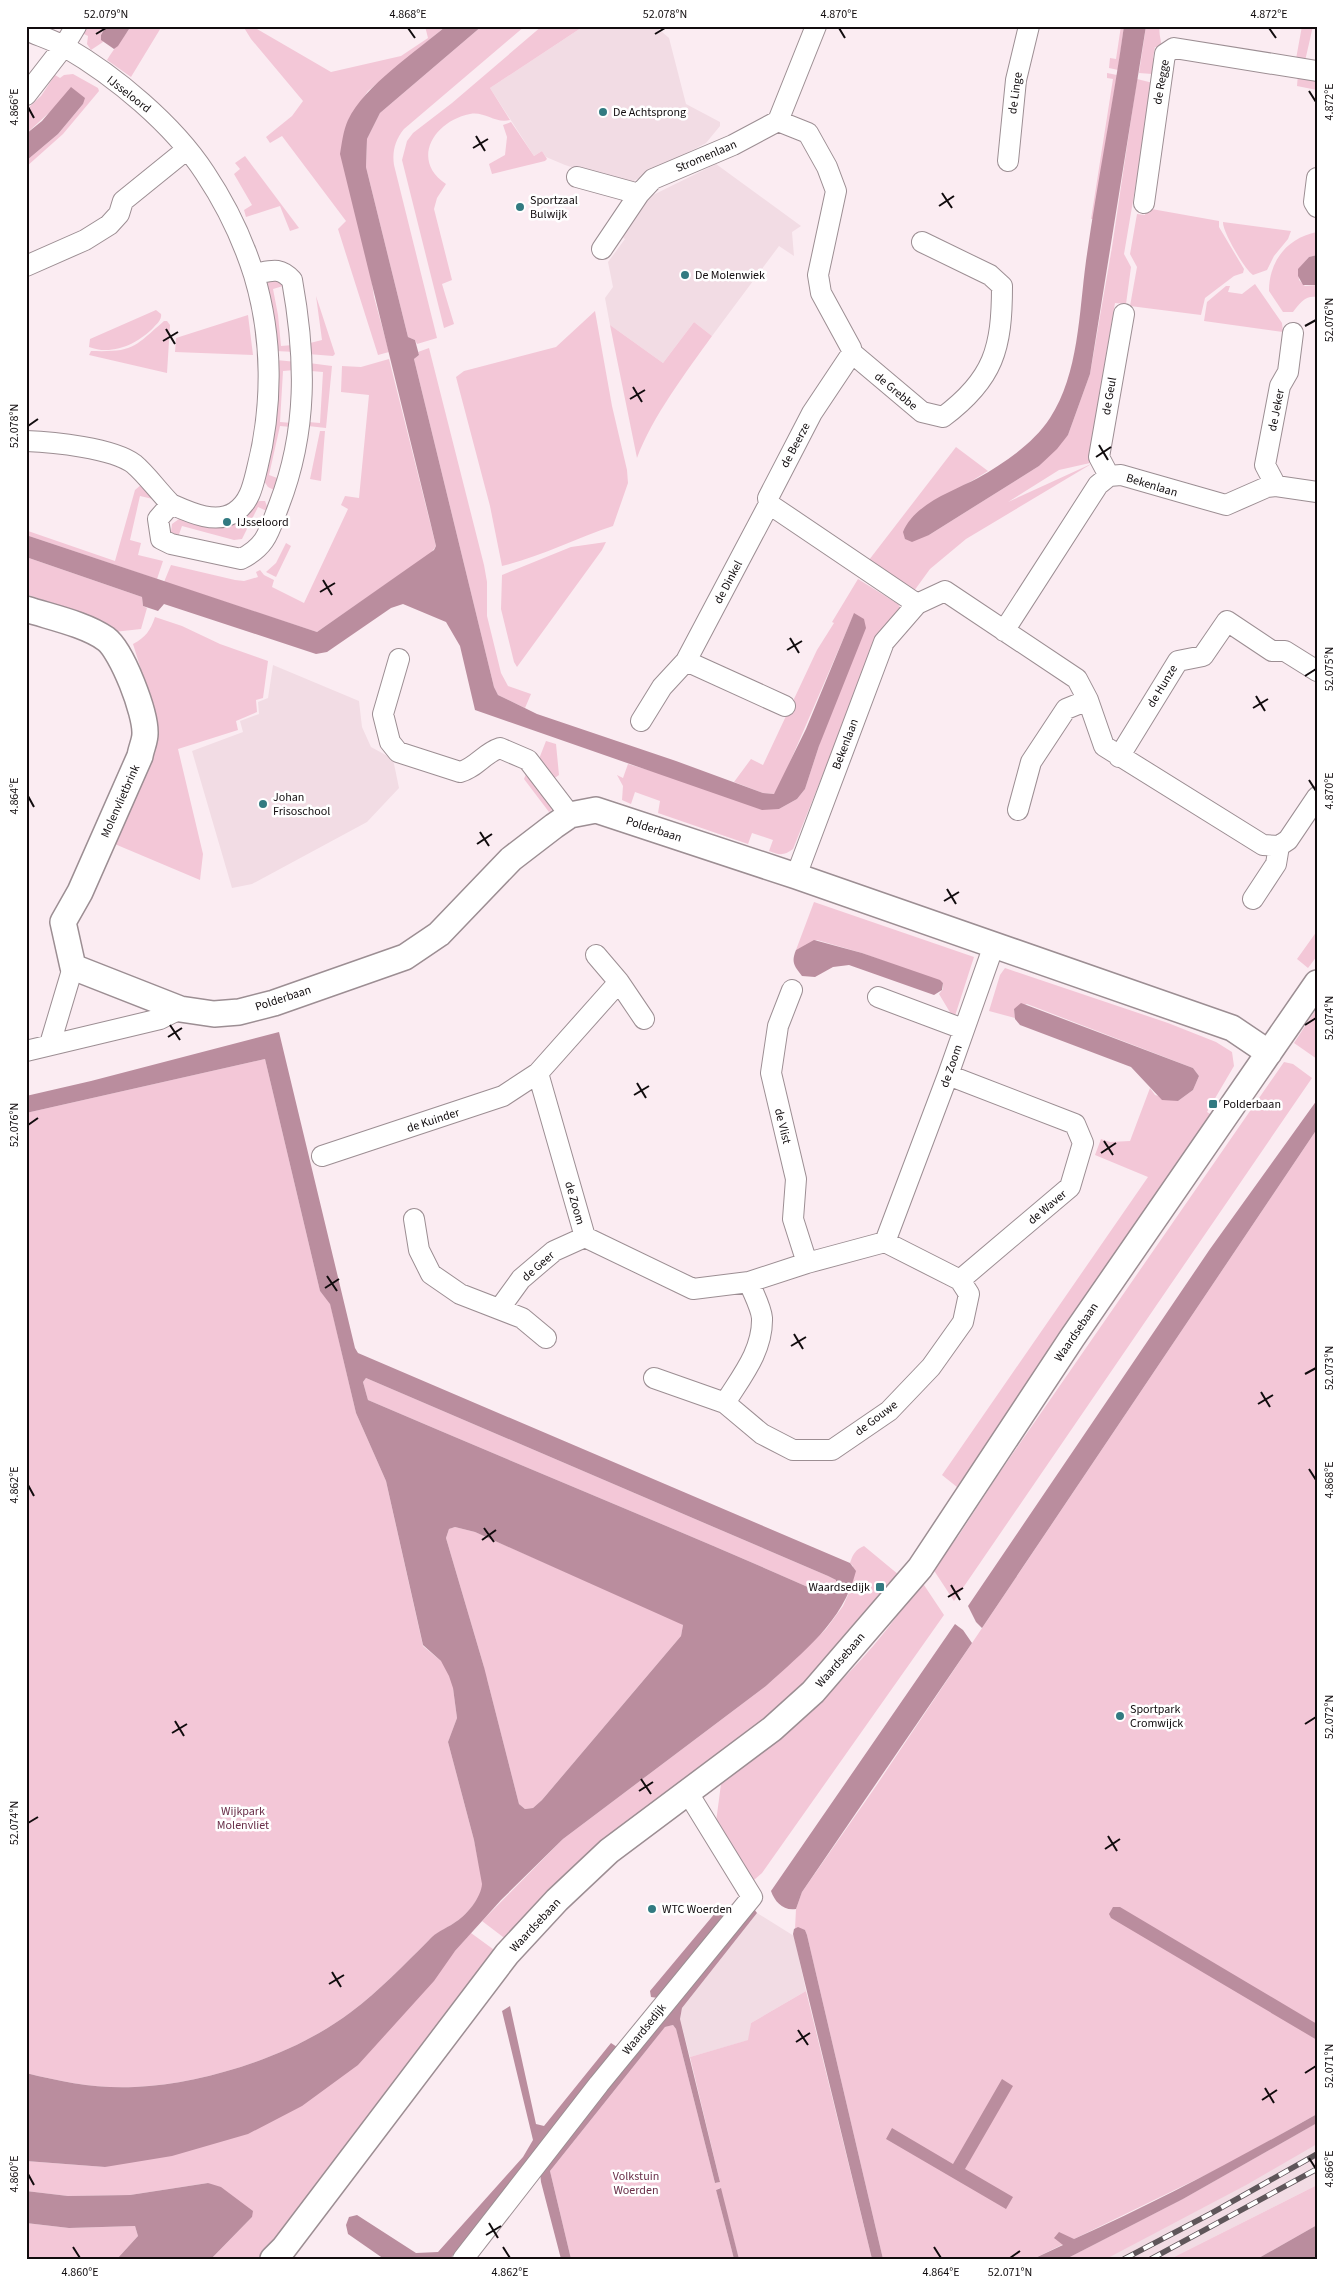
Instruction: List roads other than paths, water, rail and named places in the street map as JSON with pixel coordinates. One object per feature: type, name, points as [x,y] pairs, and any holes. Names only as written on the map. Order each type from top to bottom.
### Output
[{"type":"street","points":[[26,95],[64,46],[76,26]]},
{"type":"street","points":[[816,26],[778,121],[808,134],[827,167],[836,190],[818,275],[821,293],[852,353]]},
{"type":"street","name":"de Linge","points":[[1008,161],[1016,80],[1029,26]]},
{"type":"street","name":"IJsseloord","points":[[26,30],[64,46],[129,92],[161,120],[204,172],[232,222],[254,274],[264,316],[269,359],[268,410],[262,451],[252,487],[248,500],[235,512],[223,517],[208,517],[195,514],[170,504],[134,464],[121,457],[68,444],[26,441]]},
{"type":"street","name":"de Regge","points":[[1144,203],[1165,54],[1174,48],[1317,71]]},
{"type":"street","name":"Stromenlaan","points":[[602,249],[639,194],[653,179],[733,145],[778,121]]},
{"type":"street","points":[[26,266],[85,240],[109,225],[119,214],[123,202],[186,150]]},
{"type":"street","points":[[577,176],[639,194]]},
{"type":"street","points":[[1315,205],[1317,178]]},
{"type":"street","name":"de Grebbe","points":[[852,353],[922,412],[943,417],[962,403],[982,380],[997,349],[1002,317],[1002,286],[990,275],[922,242]]},
{"type":"street","points":[[170,504],[158,518],[161,539],[171,544],[241,559],[261,547],[294,464],[302,409],[302,357],[298,313],[292,280],[284,272],[275,270],[254,274]]},
{"type":"street","name":"de Geul","points":[[1108,476],[1099,457],[1124,314]]},
{"type":"street","name":"de Jeker","points":[[1276,486],[1265,465],[1280,386],[1288,372],[1293,333]]},
{"type":"street","name":"de Beerze","points":[[769,504],[768,498],[812,413],[852,353]]},
{"type":"street","name":"Bekenlaan","points":[[1004,631],[1098,485],[1108,476],[1121,475],[1226,505],[1267,487],[1276,486],[1317,492]]},
{"type":"street","points":[[252,487],[283,494]]},
{"type":"street","points":[[769,504],[917,604]]},
{"type":"street","name":"de Dinkel","points":[[641,721],[662,687],[686,661],[769,504]]},
{"type":"street","name":"Bekenlaan","points":[[796,876],[884,642],[917,604],[928,597],[945,591],[1077,679],[1088,700],[1104,746],[1263,845],[1279,846]]},
{"type":"street","name":"Molenvlietbrink","points":[[26,609],[91,631],[107,640],[120,657],[128,674],[145,733],[140,756],[80,892],[63,922],[74,967]]},
{"type":"street","name":"de Hunze","points":[[1120,757],[1178,661],[1203,656],[1227,621],[1272,651],[1285,651],[1317,671]]},
{"type":"street","points":[[400,659],[383,714],[390,742],[398,752],[460,772],[468,770],[490,751],[500,748],[528,760],[570,815]]},
{"type":"street","points":[[686,661],[785,706]]},
{"type":"street","points":[[1018,810],[1031,762],[1066,709],[1088,700]]},
{"type":"street","points":[[1253,898],[1276,864],[1279,846],[1288,840],[1317,797]]},
{"type":"street","name":"Polderbaan","points":[[74,967],[180,1009],[214,1014],[238,1012],[274,1003],[405,957],[439,934],[511,859],[570,815],[596,810],[796,876],[1232,1028],[1269,1053]]},
{"type":"street","name":"de Zoom","points":[[538,1073],[585,1237],[693,1289],[748,1282],[885,1242],[948,1075],[994,945]]},
{"type":"street","points":[[596,955],[619,982],[644,1019]]},
{"type":"street","points":[[50,1044],[74,967]]},
{"type":"street","points":[[538,1073],[619,982]]},
{"type":"street","name":"Waardsebaan","points":[[273,2259],[284,2248],[507,1954],[557,1900],[609,1851],[772,1729],[813,1692],[920,1568],[1072,1338],[1317,983]]},
{"type":"street","name":"de Vlist","points":[[792,990],[778,1026],[770,1073],[796,1179],[793,1219],[808,1263]]},
{"type":"street","name":"de Zoom","points":[[878,997],[963,1029]]},
{"type":"street","points":[[26,1051],[160,1019],[180,1009]]},
{"type":"street","name":"de Kuinder","points":[[322,1156],[503,1096],[538,1073]]},
{"type":"street","name":"de Waver","points":[[948,1075],[1075,1124],[1083,1143],[1070,1187],[960,1280]]},
{"type":"street","points":[[414,1218],[419,1250],[432,1274],[460,1294],[522,1318],[546,1338]]},
{"type":"street","name":"de Geer","points":[[500,1308],[521,1279],[554,1251],[585,1237]]},
{"type":"street","points":[[885,1242],[960,1280]]},
{"type":"street","name":"de Gouwe","points":[[654,1378],[725,1403],[762,1434],[793,1450],[832,1450],[889,1411],[931,1367],[963,1322],[969,1294],[960,1280]]},
{"type":"street","points":[[725,1403],[750,1364],[759,1343],[762,1317],[748,1282]]},
{"type":"street","name":"Waardsedijk","points":[[463,2259],[599,2084],[752,1897],[688,1793]]},
{"type":"railway","points":[[1124,2259],[1210,2214],[1317,2154]]},
{"type":"railway","points":[[1151,2259],[1317,2169]]},
{"type":"place","name":"De Achtsprong","points":[[603,112]]},
{"type":"place","name":"Sportzaal Bulwijk","points":[[520,207]]},
{"type":"place","name":"De Molenwiek","points":[[685,275]]},
{"type":"place","name":"IJsseloord","points":[[227,522]]},
{"type":"place","name":"Johan Frisoschool","points":[[263,804]]},
{"type":"place","name":"Polderbaan","points":[[1213,1104]]},
{"type":"place","name":"Waardsedijk","points":[[880,1587]]},
{"type":"place","name":"Sportpark Cromwijck","points":[[1120,1716]]},
{"type":"place","name":"WTC Woerden","points":[[652,1909]]},
{"type":"park label","name":"Wijkpark Molenvliet","points":[[243,1818]]},
{"type":"park label","name":"Volkstuin Woerden","points":[[636,2183]]}]
